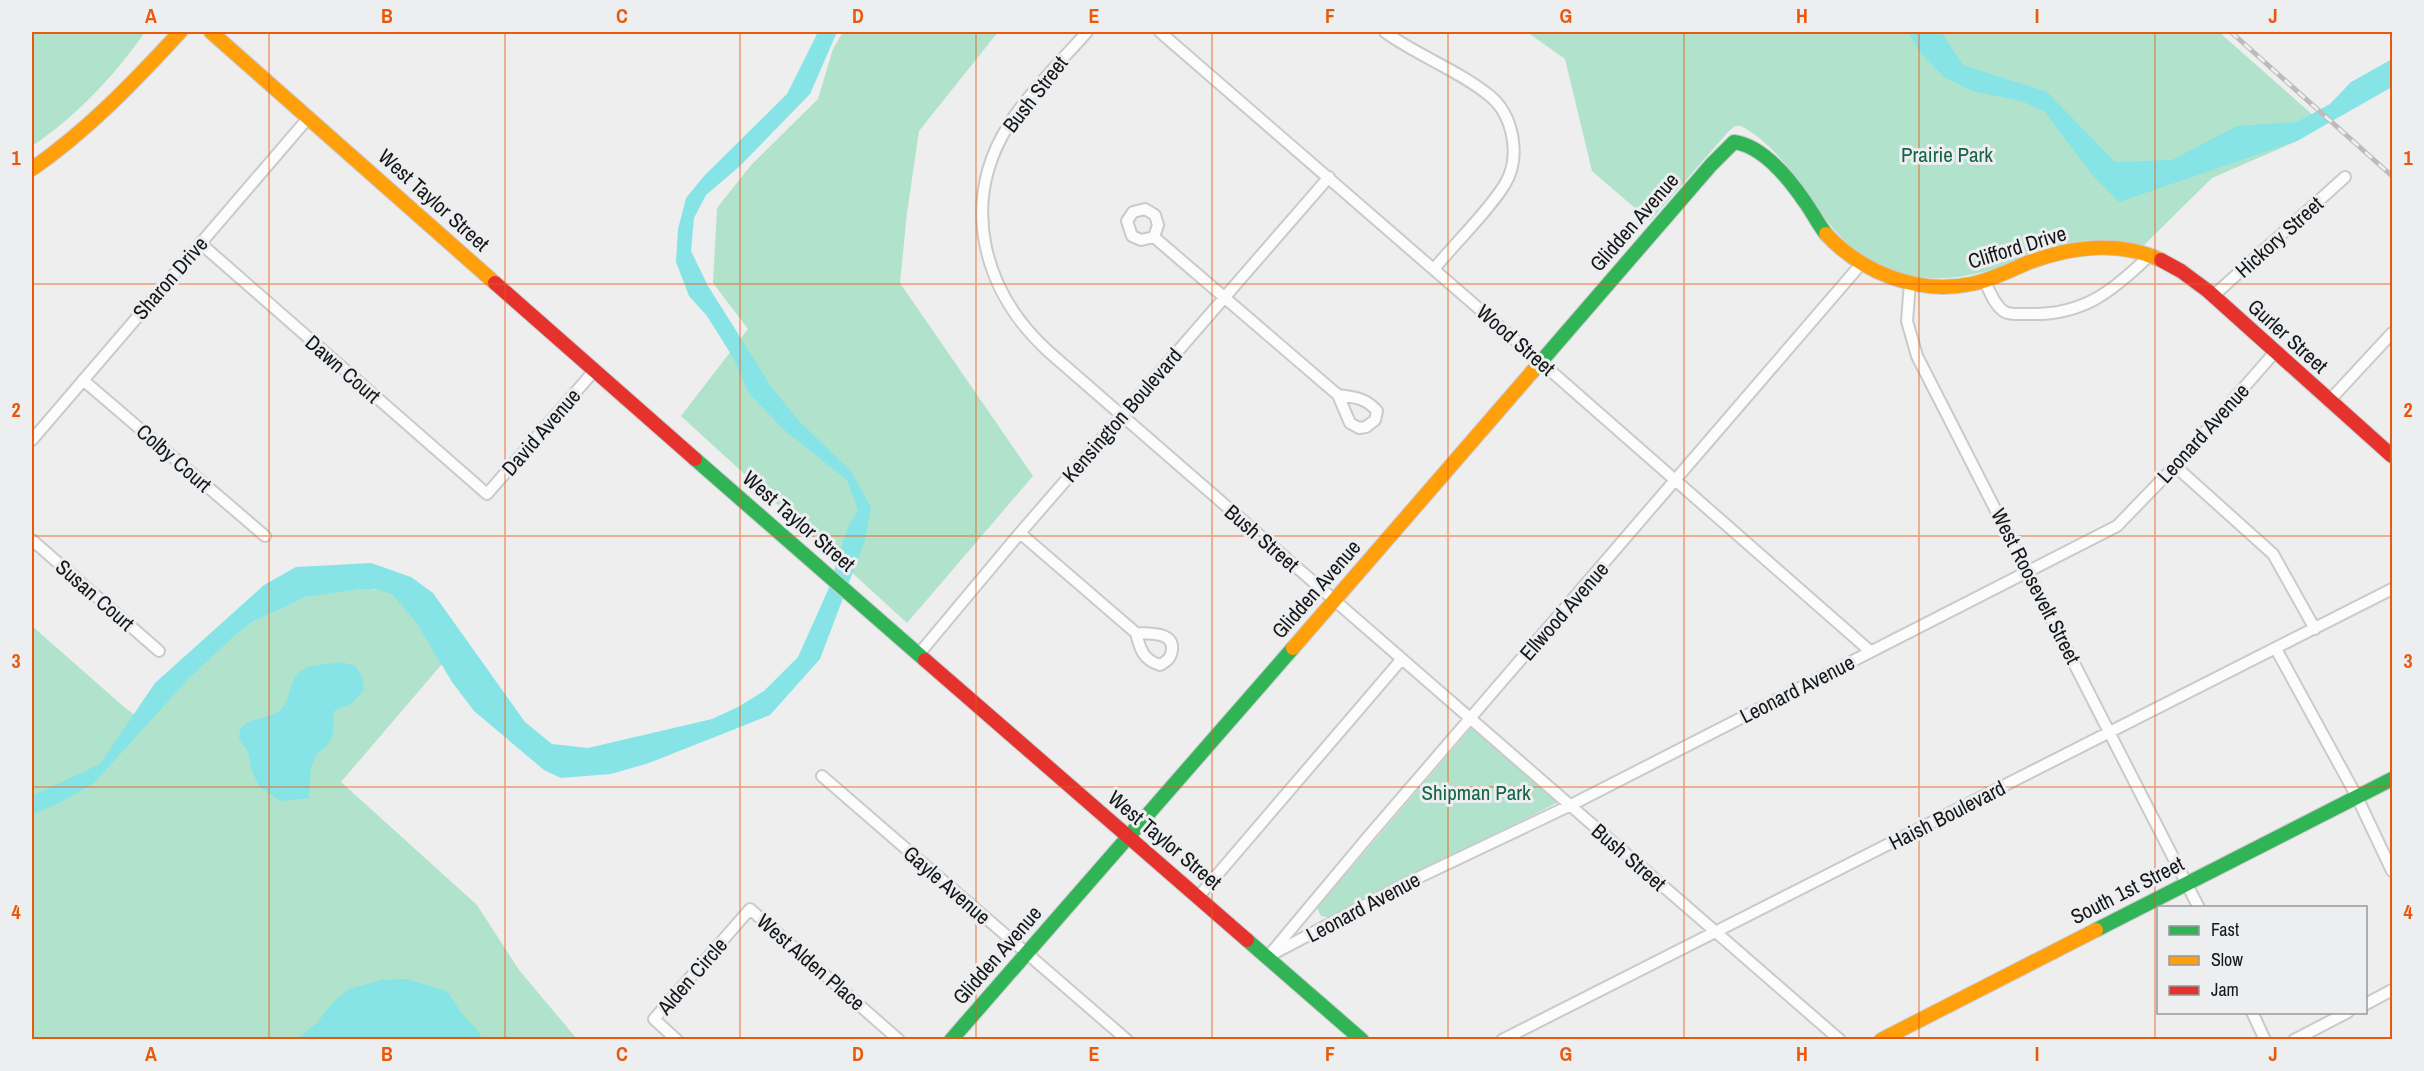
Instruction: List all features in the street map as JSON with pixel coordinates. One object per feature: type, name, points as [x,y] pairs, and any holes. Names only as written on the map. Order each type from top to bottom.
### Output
[{"type":"street","points":[[32,169],[90,127],[180,32]]},
{"type":"street","name":"West Taylor Street","points":[[211,32],[918,655],[1094,808],[1130,836],[1362,1040]]},
{"type":"street","name":"Bush Street","points":[[1087,32],[1014,117],[1000,140],[984,188],[983,229],[991,269],[1001,294],[1012,312],[1035,339],[1470,720],[1571,805],[1714,933],[1840,1040]]},
{"type":"street","name":"Wood Street","points":[[1160,32],[1870,651]]},
{"type":"street","points":[[1385,32],[1490,96],[1504,112],[1511,129],[1512,162],[1505,184],[1434,269]]},
{"type":"street","name":"Sharon Drive","points":[[32,440],[309,117]]},
{"type":"street","name":"Clifford Drive","points":[[1711,165],[1734,142],[1743,143],[1783,176],[1804,200],[1816,222],[1826,234],[1861,264],[1910,283],[1943,287],[1970,285],[2065,251],[2094,248],[2150,255]]},
{"type":"street","name":"Glidden Avenue","points":[[951,1040],[1711,165]]},
{"type":"street","name":"Kensington Boulevard","points":[[918,655],[1020,533],[1329,177]]},
{"type":"street","name":"Hickory Street","points":[[2212,296],[2345,177]]},
{"type":"street","points":[[1154,237],[1338,395]]},
{"type":"street","name":"Dawn Court","points":[[200,243],[487,494]]},
{"type":"street","points":[[1984,281],[1997,305],[2007,314],[2058,312],[2082,306],[2101,297],[2150,255]]},
{"type":"street","name":"Gurler Street","points":[[2150,255],[2173,267],[2212,296],[2392,456]]},
{"type":"street","name":"Ellwood Avenue","points":[[1267,957],[1861,264]]},
{"type":"street","name":"West Roosevelt Street","points":[[1910,283],[1907,321],[1913,347],[2198,906]]},
{"type":"street","points":[[2329,401],[2392,333]]},
{"type":"street","name":"Leonard Avenue","points":[[1267,957],[1408,882],[1571,805],[2117,526],[2175,466],[2276,352]]},
{"type":"street","name":"David Avenue","points":[[487,494],[594,371]]},
{"type":"street","name":"Colby Court","points":[[83,380],[265,536]]},
{"type":"street","points":[[2175,466],[2273,555],[2316,629]]},
{"type":"street","points":[[1020,533],[1136,633]]},
{"type":"street","name":"Susan Court","points":[[32,540],[159,651]]},
{"type":"street","name":"Haish Boulevard","points":[[1502,1040],[2392,589]]},
{"type":"street","points":[[2276,649],[2357,797],[2392,871]]},
{"type":"street","points":[[1199,896],[1401,660]]},
{"type":"street","name":"Gayle Avenue","points":[[822,776],[1127,1040]]},
{"type":"street","name":"South 1st Street","points":[[1881,1040],[2392,779]]},
{"type":"street","name":"Alden Circle","points":[[677,1040],[654,1019],[750,909]]},
{"type":"street","name":"West Alden Place","points":[[750,909],[899,1040]]},
{"type":"street","points":[[2367,1003],[2392,990]]},
{"type":"street","points":[[2253,1014],[2265,1040]]},
{"type":"street","points":[[2294,1040],[2344,1014]]},
{"type":"green space","points":[[32,32],[145,32],[94,94],[64,122],[32,146]]},
{"type":"green space","points":[[843,32],[998,32],[919,131],[900,283],[1033,476],[907,623],[681,416],[748,329],[713,283],[717,208],[751,165],[818,99],[833,49]]},
{"type":"green space","name":"Prairie Park","points":[[1527,32],[2219,32],[2324,125],[2297,141],[2212,178],[2143,246],[2101,240],[2075,242],[1975,274],[1935,278],[1915,276],[1874,262],[1854,249],[1822,214],[1778,156],[1741,126],[1735,126],[1729,131],[1650,221],[1592,171],[1565,59]]},
{"type":"green space","points":[[360,589],[385,591],[400,600],[420,626],[442,664],[341,782],[477,905],[519,970],[577,1039],[32,1039],[32,626],[146,724],[218,649],[259,618],[306,597]]},
{"type":"green space","name":"Shipman Park","points":[[1471,728],[1558,802],[1333,918],[1321,916],[1317,908]]},
{"type":"water","points":[[818,32],[837,32],[810,94],[740,166],[706,195],[694,218],[691,251],[708,286],[772,388],[800,422],[851,471],[871,508],[865,540],[820,659],[770,715],[649,763],[611,774],[561,778],[544,770],[474,711],[452,682],[416,622],[392,594],[375,589],[360,589],[305,597],[254,621],[234,636],[189,678],[94,783],[57,804],[32,814],[32,796],[100,764],[155,683],[264,585],[296,567],[371,563],[411,577],[433,593],[525,722],[552,744],[588,748],[712,719],[764,691],[798,657],[828,590],[847,529],[858,510],[847,480],[783,429],[748,392],[734,359],[707,316],[689,296],[676,262],[678,229],[686,198],[704,176],[787,94]]},
{"type":"water","points":[[1908,32],[1941,32],[1963,65],[2047,92],[2115,162],[2172,160],[2237,126],[2297,122],[2330,104],[2351,82],[2392,59],[2392,87],[2297,141],[2119,202],[2094,177],[2044,111],[2021,101],[1972,91],[1944,77],[1919,51]]},
{"type":"water","points":[[341,662],[355,666],[362,676],[364,690],[351,704],[334,711],[333,734],[327,746],[317,754],[311,767],[309,798],[280,801],[259,786],[252,771],[248,752],[239,739],[240,729],[249,722],[283,708],[294,678],[304,669]]},
{"type":"water","points":[[406,979],[447,991],[482,1039],[297,1039],[317,1023],[331,1004],[349,989],[381,980]]},
{"type":"railway","points":[[2231,32],[2392,176]]},
{"type":"traffic: fast","points":[[1532,372],[1711,165],[1734,142],[1755,150],[1775,165],[1799,193],[1826,234]]},
{"type":"traffic: fast","points":[[695,459],[925,660]]},
{"type":"traffic: fast","points":[[951,1040],[1293,648]]},
{"type":"traffic: fast","points":[[2096,930],[2392,779]]},
{"type":"traffic: fast","points":[[1247,940],[1362,1040]]},
{"type":"traffic: slow","points":[[32,169],[91,122],[180,32]]},
{"type":"traffic: slow","points":[[211,32],[495,283]]},
{"type":"traffic: slow","points":[[1826,234],[1840,248],[1874,270],[1892,278],[1931,286],[1951,287],[1971,284],[1993,278],[2043,257],[2094,248],[2128,250],[2161,260]]},
{"type":"traffic: slow","points":[[1293,648],[1532,372]]},
{"type":"traffic: slow","points":[[1881,1040],[2096,930]]},
{"type":"traffic: jam","points":[[2161,260],[2181,271],[2208,291],[2392,456]]},
{"type":"traffic: jam","points":[[495,283],[695,459]]},
{"type":"traffic: jam","points":[[925,660],[1247,940]]}]
